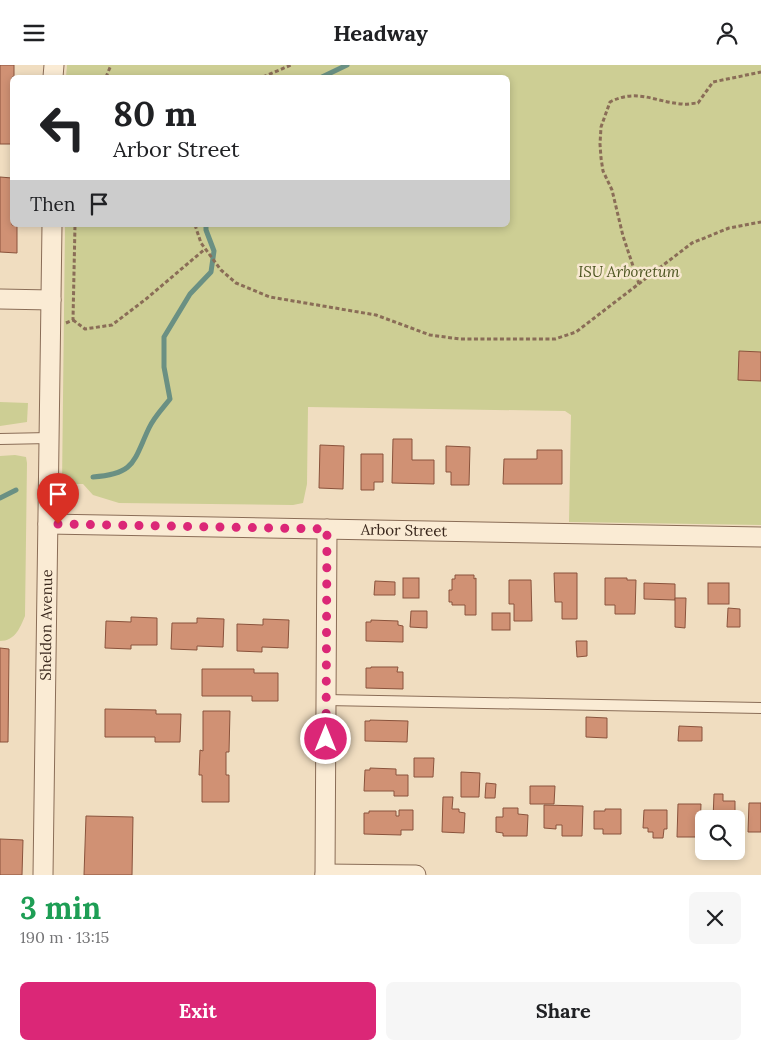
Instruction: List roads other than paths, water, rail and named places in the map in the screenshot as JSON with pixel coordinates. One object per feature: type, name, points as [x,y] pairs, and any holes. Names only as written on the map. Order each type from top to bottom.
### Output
[{"type":"street","name":"Sheldon Avenue","points":[[43,875],[52,227]]},
{"type":"street","points":[[0,299],[51,300]]},
{"type":"street","name":"Arbor Street","points":[[48,523],[761,537]]},
{"type":"street","points":[[327,529],[325,874],[416,875]]},
{"type":"lane","points":[[0,439],[49,438]]},
{"type":"lane","points":[[326,700],[761,708]]},
{"type":"waterway","points":[[326,75],[347,65]]},
{"type":"waterway","points":[[93,477],[117,473],[131,464],[151,424],[170,399],[164,367],[164,337],[190,294],[211,272],[214,251],[206,227]]},
{"type":"waterway","points":[[0,498],[16,490]]},
{"type":"park label","name":"ISU Arboretum","points":[[629,272]]}]
